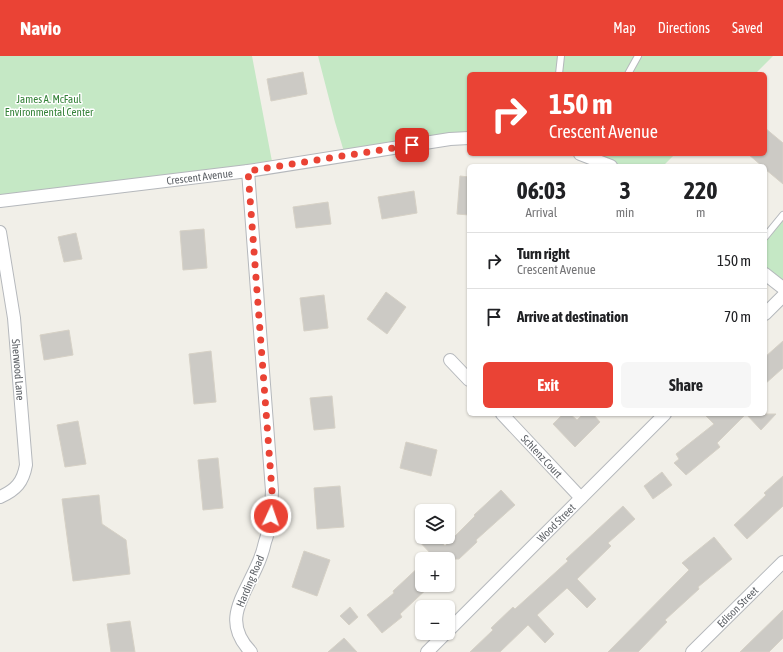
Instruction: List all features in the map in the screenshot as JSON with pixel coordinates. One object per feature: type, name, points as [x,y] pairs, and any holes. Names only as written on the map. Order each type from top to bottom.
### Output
[{"type":"street","name":"Crescent Avenue","points":[[0,201],[248,171],[446,140],[467,138]]},
{"type":"street","points":[[586,156],[606,164]]},
{"type":"street","name":"Harding Road","points":[[248,171],[272,491],[271,516],[266,541],[256,568],[239,601],[236,615],[237,628],[244,643],[252,652]]},
{"type":"street","name":"Sherwood Lane","points":[[0,232],[14,318],[26,466],[24,476],[19,485],[11,492],[0,497]]},
{"type":"street","points":[[767,276],[783,288]]},
{"type":"street","points":[[767,312],[783,296]]},
{"type":"street","points":[[450,360],[467,378]]},
{"type":"street","name":"Schlenz Court","points":[[504,416],[581,498]]},
{"type":"street","name":"Wood Street","points":[[455,624],[663,416]]},
{"type":"street","name":"Edison Street","points":[[692,652],[783,562]]},
{"type":"street","name":"Wood Street","points":[[427,652],[439,640]]},
{"type":"lane","points":[[559,72],[561,56]]},
{"type":"lane","points":[[629,72],[638,56]]},
{"type":"lane","points":[[767,235],[783,215]]},
{"type":"green space","name":"James A. McFaul Environmental Center","points":[[0,56],[252,56],[274,172],[0,203]]},
{"type":"green space","points":[[318,56],[773,56],[757,72],[467,72],[467,141],[345,155]]},
{"type":"green space","points":[[601,156],[673,156],[665,164],[606,164],[599,160]]},
{"type":"green space","points":[[783,219],[783,287],[767,274],[767,239]]},
{"type":"building","points":[[303,72],[307,94],[271,101],[267,79]]},
{"type":"building","points":[[767,130],[783,143],[783,184],[767,171],[767,164],[760,164],[750,156],[767,156]]},
{"type":"building","points":[[460,176],[467,177],[467,215],[457,214]]},
{"type":"building","points":[[414,191],[417,213],[382,219],[378,197]]},
{"type":"building","points":[[328,202],[331,224],[296,228],[293,207]]},
{"type":"building","points":[[204,229],[207,268],[183,270],[180,231]]},
{"type":"building","points":[[76,233],[82,259],[64,262],[58,237]]},
{"type":"building","points":[[386,292],[406,307],[387,334],[367,319]]},
{"type":"building","points":[[324,295],[328,328],[304,331],[300,298]]},
{"type":"building","points":[[69,330],[73,355],[44,360],[40,335]]},
{"type":"building","points":[[783,341],[783,368],[767,382],[767,355]]},
{"type":"building","points":[[211,351],[216,402],[194,404],[189,354]]},
{"type":"building","points":[[332,396],[335,428],[314,430],[310,398]]},
{"type":"building","points":[[767,414],[776,414],[761,430],[748,416],[767,416]]},
{"type":"building","points":[[561,416],[572,416],[577,420],[581,416],[595,416],[600,422],[575,447],[553,424]]},
{"type":"building","points":[[706,416],[744,416],[717,443],[720,447],[686,475],[674,463],[679,459],[676,454],[714,424]]},
{"type":"building","points":[[78,421],[86,464],[65,467],[57,425]]},
{"type":"building","points":[[406,442],[437,450],[431,476],[400,468]]},
{"type":"building","points":[[218,458],[223,508],[203,510],[198,460]]},
{"type":"building","points":[[662,472],[672,485],[653,499],[644,486]]},
{"type":"building","points":[[783,476],[783,506],[747,539],[734,525],[766,495],[764,493]]},
{"type":"building","points":[[340,486],[344,527],[317,529],[314,488]]},
{"type":"building","points":[[501,490],[515,505],[476,540],[477,542],[459,559],[455,559],[455,552],[429,552],[422,544],[443,544],[445,546],[447,544],[455,544],[455,536],[475,516],[474,515]]},
{"type":"building","points":[[99,495],[102,524],[126,540],[130,574],[73,581],[62,499]]},
{"type":"building","points":[[623,506],[635,519],[608,543],[611,546],[577,579],[596,599],[587,608],[567,588],[537,615],[554,634],[545,643],[528,625],[500,652],[470,652],[493,630],[491,628],[513,607],[515,609],[568,561],[566,559]]},
{"type":"building","points":[[714,537],[732,559],[698,587],[699,589],[665,620],[667,622],[638,652],[608,652],[689,570],[682,563]]},
{"type":"building","points":[[304,551],[330,560],[317,596],[292,587]]},
{"type":"building","points":[[415,571],[415,592],[424,592],[400,614],[402,617],[382,633],[367,615],[394,593],[393,591]]},
{"type":"building","points":[[350,607],[358,617],[349,625],[340,616]]},
{"type":"building","points":[[783,610],[783,638],[769,652],[740,652]]},
{"type":"building","points":[[130,621],[135,652],[111,652],[107,624]]},
{"type":"building","points":[[344,638],[357,652],[328,652]]},
{"type":"route","points":[[271,516],[272,491],[248,171],[412,145]]}]
